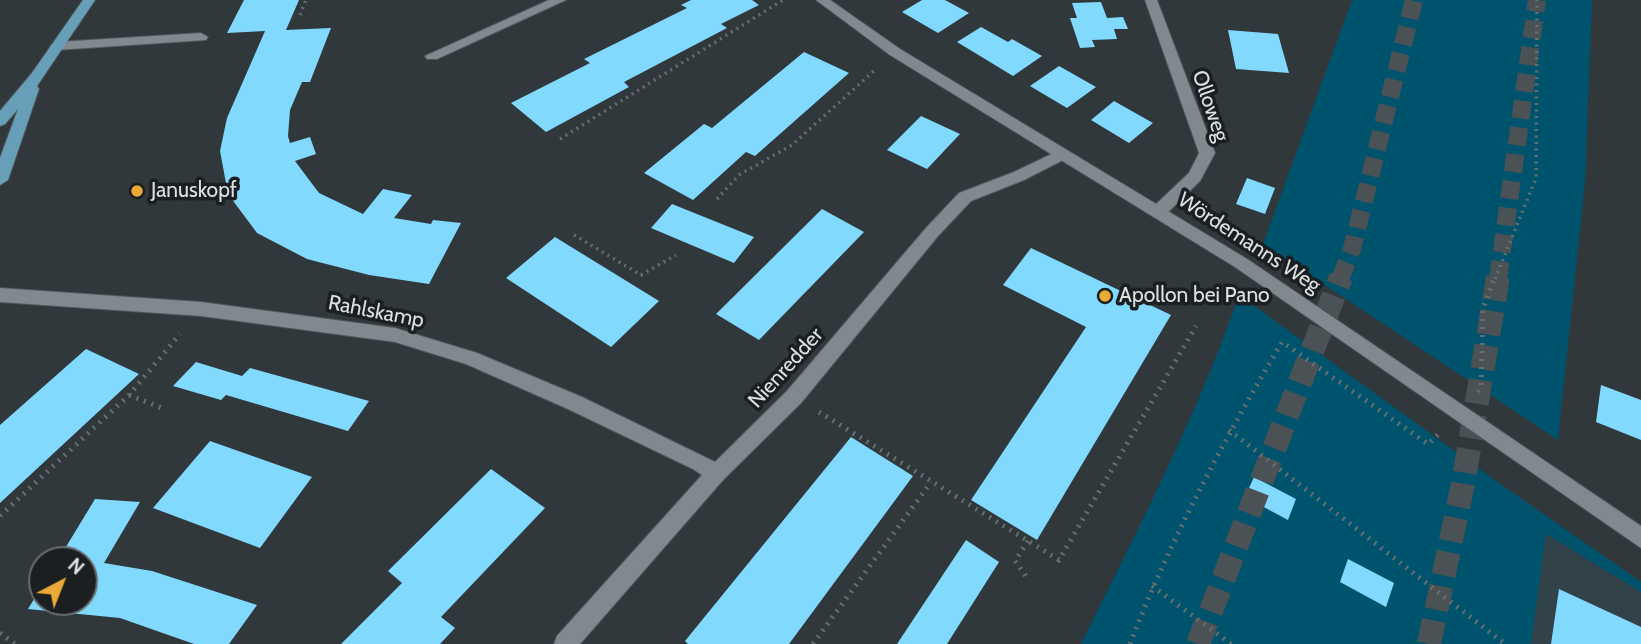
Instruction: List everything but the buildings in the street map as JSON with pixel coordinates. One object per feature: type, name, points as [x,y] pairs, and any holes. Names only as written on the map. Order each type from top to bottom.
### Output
[{"type":"main road","points":[[0,121],[37,76],[89,0]]},
{"type":"main road","points":[[0,180],[37,76]]},
{"type":"street","points":[[432,56],[560,0]]},
{"type":"street","name":"Wördemanns Weg","points":[[822,0],[895,51],[1241,263],[1641,538]]},
{"type":"street","name":"Olloweg","points":[[1151,0],[1206,153],[1205,163],[1159,211]]},
{"type":"street","points":[[57,46],[201,37]]},
{"type":"street","name":"Nienredder","points":[[565,644],[716,474],[794,397],[932,232],[965,197],[1030,171],[1062,154]]},
{"type":"street","name":"Rahlskamp","points":[[0,295],[201,309],[395,335],[471,358],[595,412],[700,463],[716,474]]},
{"type":"path","points":[[300,15],[306,0]]},
{"type":"path","points":[[560,139],[783,0]]},
{"type":"path","points":[[1130,644],[1152,586],[1229,430],[1282,342],[1429,444],[1481,388],[1483,308],[1536,178],[1537,0]]},
{"type":"path","points":[[717,199],[739,175],[792,145],[895,51]]},
{"type":"path","points":[[574,235],[641,275],[676,255]]},
{"type":"path","points":[[0,516],[129,395],[201,309]]},
{"type":"path","points":[[794,397],[1059,560],[1196,326]]},
{"type":"path","points":[[129,395],[164,409]]},
{"type":"path","points":[[1229,430],[1506,644]]},
{"type":"path","points":[[813,644],[931,482]]},
{"type":"path","points":[[1028,541],[1016,561],[1028,579]]},
{"type":"path","points":[[1152,586],[1231,644]]},
{"type":"path","points":[[0,633],[15,644]]},
{"type":"shaded area","points":[[1352,0],[1592,0],[1585,182],[1558,440],[1263,244]]},
{"type":"shaded area","points":[[1239,295],[1641,582],[1641,592],[1546,534],[1531,644],[1081,644],[1186,428]]},
{"type":"shaded area","points":[[1545,534],[1641,592],[1641,644],[1531,644]]},
{"type":"tunnel","points":[[1340,279],[1352,249],[1414,0]]},
{"type":"tunnel","points":[[1498,279],[1537,0]]},
{"type":"tunnel","points":[[1198,644],[1341,277]]},
{"type":"tunnel","points":[[1429,644],[1463,484],[1498,277]]},
{"type":"place","name":"Januskopf","points":[[137,191]]},
{"type":"place","name":"Apollon bei Pano","points":[[1105,296]]}]
